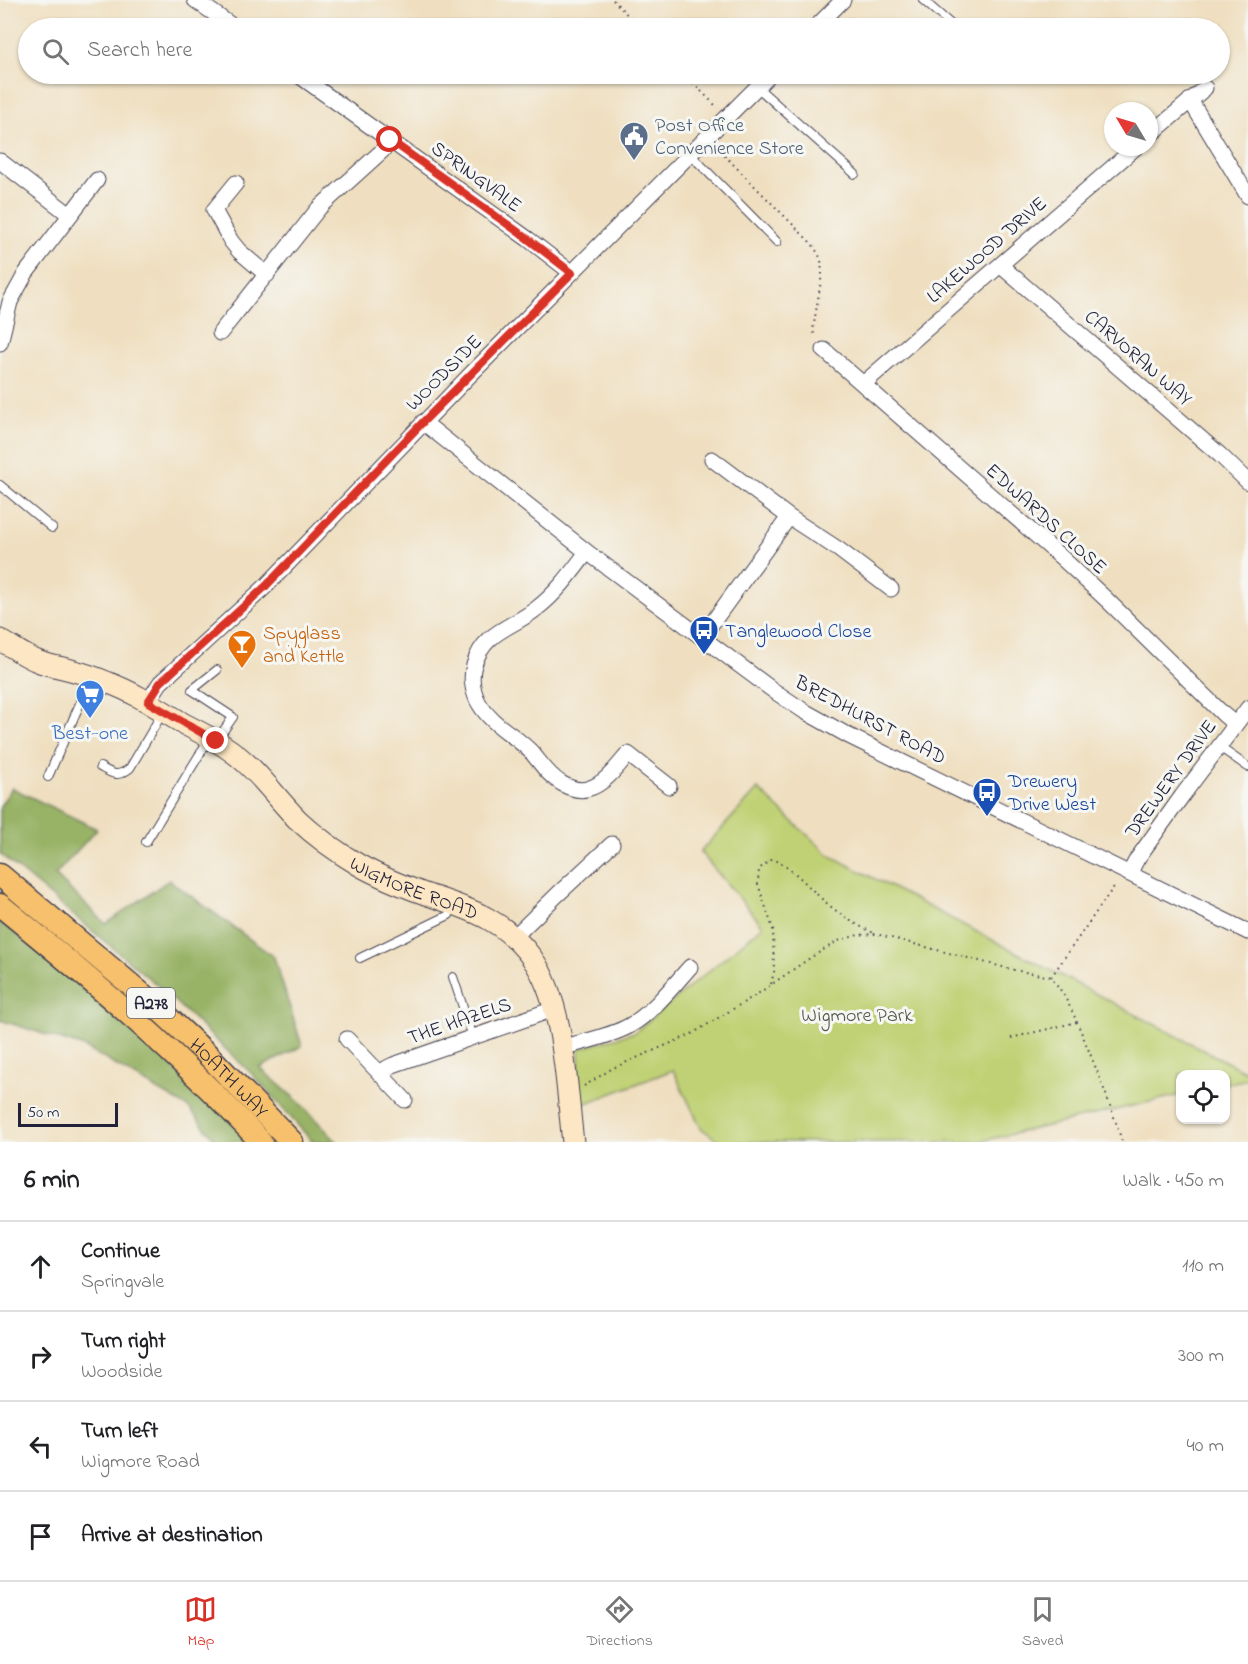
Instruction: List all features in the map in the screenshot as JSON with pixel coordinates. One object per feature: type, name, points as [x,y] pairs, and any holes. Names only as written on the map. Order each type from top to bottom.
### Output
[{"type":"main road","name":"HOATH WAY","points":[[0,875],[158,1009],[208,1055],[292,1142]]},
{"type":"main road","name":"HOATH WAY","points":[[0,905],[131,1015],[191,1071],[261,1142]]},
{"type":"street","points":[[195,0],[221,18]]},
{"type":"street","points":[[825,18],[843,0]]},
{"type":"street","name":"SPRINGVALE","points":[[311,84],[572,273]]},
{"type":"street","name":"WOODSIDE","points":[[156,706],[160,683],[266,586],[423,422],[760,84]]},
{"type":"street","points":[[1158,128],[1205,88]]},
{"type":"street","points":[[1190,100],[1248,196]]},
{"type":"street","points":[[220,333],[319,208],[382,151],[390,140]]},
{"type":"street","name":"LAKEWOOD DRIVE","points":[[863,384],[1126,156]]},
{"type":"street","points":[[0,161],[70,215]]},
{"type":"street","points":[[0,344],[10,303],[26,273],[97,180]]},
{"type":"street","points":[[236,183],[214,210],[239,251],[267,275]]},
{"type":"street","name":"CARVORAN WAY","points":[[1000,265],[1220,455],[1248,482]]},
{"type":"street","name":"EDWARDS CLOSE","points":[[824,350],[1062,558],[1235,724]]},
{"type":"street","name":"BREDHURST ROAD","points":[[423,422],[588,552],[774,691],[822,722],[1248,932]]},
{"type":"street","points":[[712,459],[891,589]]},
{"type":"street","points":[[702,637],[789,517]]},
{"type":"street","points":[[588,552],[547,600],[525,617],[495,634],[478,654],[472,675],[475,696],[488,716],[533,754],[548,773],[571,789],[588,789],[596,786],[614,771],[628,754],[669,786]]},
{"type":"street","name":"WIGMORE ROAD","points":[[0,640],[35,660],[91,676],[129,692],[213,739],[249,765],[296,818],[328,846],[376,874],[482,915],[514,938],[537,965],[554,1009],[562,1048],[573,1142]]},
{"type":"street","name":"DREWERY DRIVE","points":[[1129,874],[1137,859],[1218,746],[1248,708]]},
{"type":"street","points":[[514,938],[612,844]]},
{"type":"street","points":[[562,1048],[615,1032],[635,1022],[670,990],[690,967]]},
{"type":"street","name":"THE HAZELS","points":[[380,1074],[393,1065],[554,1009]]},
{"type":"street","points":[[347,1040],[405,1100]]},
{"type":"lane","points":[[923,0],[944,18]]},
{"type":"lane","points":[[757,87],[855,174]]},
{"type":"lane","points":[[690,154],[777,242]]},
{"type":"lane","points":[[0,485],[52,528]]},
{"type":"lane","points":[[146,842],[213,739],[233,717],[192,690],[217,670]]},
{"type":"lane","points":[[48,777],[91,676]]},
{"type":"lane","points":[[100,767],[115,775],[123,774],[130,768],[156,706]]},
{"type":"lane","points":[[1218,746],[1248,767]]},
{"type":"lane","points":[[360,958],[449,915],[452,903]]},
{"type":"lane","points":[[453,977],[473,1037]]},
{"type":"path","points":[[613,0],[630,18]]},
{"type":"path","points":[[694,84],[719,109],[716,113]]},
{"type":"path","points":[[771,984],[774,972],[773,929],[758,884],[759,869],[772,859],[788,866],[854,924],[876,934],[1014,970],[1051,977],[1064,993],[1077,1022],[1110,1101],[1122,1142]]},
{"type":"path","points":[[1051,977],[1113,888],[1129,874]]},
{"type":"path","points":[[567,1096],[613,1068],[690,1035],[838,941],[858,935],[876,934]]},
{"type":"path","points":[[1011,1038],[1077,1022]]},
{"type":"green space","points":[[12,788],[97,829],[55,875],[106,924],[169,880],[274,957],[302,1046],[260,1068],[300,1103],[337,1142],[313,1142],[250,1072],[156,984],[0,854],[0,806]]},
{"type":"green space","name":"Wigmore Park","points":[[758,789],[829,855],[1248,1073],[1248,1079],[1230,1083],[1230,1070],[1176,1070],[1176,1096],[978,1142],[720,1142],[701,1128],[673,1070],[579,1106],[579,1049],[635,1032],[763,926],[700,852]]},
{"type":"green space","points":[[0,921],[134,1030],[252,1142],[217,1142],[189,1108],[84,1047],[0,1020]]},
{"type":"place","name":"Post Office Convenience Store","points":[[634,162]]},
{"type":"place","name":"Tanglewood Close","points":[[704,656]]},
{"type":"place","name":"Spyglass and Kettle","points":[[242,670]]},
{"type":"place","name":"Best-one","points":[[90,720]]},
{"type":"place","name":"Drewery Drive West","points":[[987,818]]},
{"type":"route","points":[[216,741],[148,702],[154,690],[266,586],[423,422],[572,273],[390,140]]}]
